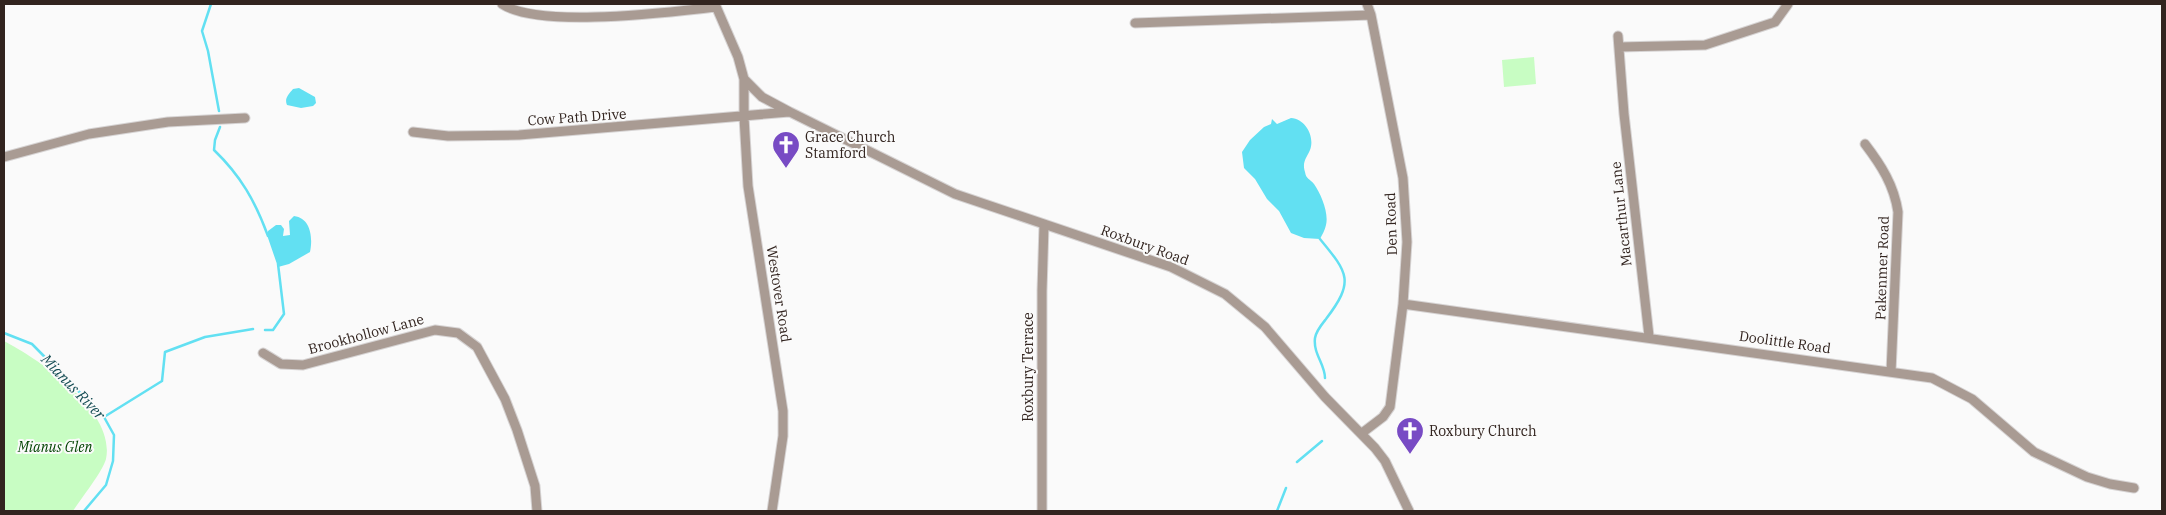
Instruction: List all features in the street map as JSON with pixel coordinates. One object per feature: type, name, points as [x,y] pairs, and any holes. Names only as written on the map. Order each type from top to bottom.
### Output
[{"type":"street","points":[[502,4],[527,13],[561,17],[650,14],[715,5],[738,57],[744,79]]},
{"type":"street","name":"Den Road","points":[[1362,433],[1383,417],[1390,407],[1403,304],[1407,242],[1403,178],[1371,15],[1367,4]]},
{"type":"street","points":[[1619,46],[1704,45],[1775,22],[1788,4]]},
{"type":"street","points":[[1135,23],[1371,15]]},
{"type":"street","name":"Macarthur Lane","points":[[1618,36],[1621,88],[1649,336]]},
{"type":"street","name":"Roxbury Road","points":[[744,79],[762,97],[955,194],[1171,267],[1225,294],[1265,327],[1325,397],[1362,433],[1386,461],[1409,511]]},
{"type":"street","name":"Westover Road","points":[[744,79],[748,186],[783,411],[783,436],[772,511]]},
{"type":"street","points":[[744,117],[790,112]]},
{"type":"street","name":"Cow Path Drive","points":[[413,132],[448,136],[518,135],[744,117]]},
{"type":"street","points":[[4,157],[89,134],[168,122],[245,118]]},
{"type":"street","name":"Pakenmer Road","points":[[1865,144],[1882,166],[1896,196],[1898,212],[1891,372]]},
{"type":"street","name":"Roxbury Terrace","points":[[1042,510],[1042,253],[1044,225]]},
{"type":"street","name":"Doolittle Road","points":[[1403,304],[1649,336],[1932,378],[1972,400],[2034,452],[2087,477],[2110,484],[2134,488]]},
{"type":"street","name":"Brookhollow Lane","points":[[263,354],[281,364],[303,364],[435,330],[458,333],[477,347],[505,399],[535,486],[537,511]]},
{"type":"green space","points":[[1534,57],[1536,84],[1504,87],[1502,60]]},
{"type":"green space","name":"Mianus Glen","points":[[4,341],[55,374],[88,406],[99,423],[106,441],[106,459],[96,478],[73,511],[4,511]]},
{"type":"water","points":[[299,88],[315,97],[316,103],[313,106],[301,108],[287,105],[286,100],[289,94],[293,89]]},
{"type":"water","points":[[1291,118],[1305,125],[1310,134],[1311,145],[1304,169],[1306,176],[1314,184],[1324,204],[1327,220],[1320,239],[1304,238],[1291,233],[1279,211],[1267,199],[1255,179],[1244,168],[1242,152],[1250,140],[1264,127],[1271,124],[1272,119],[1277,124]]},
{"type":"water","points":[[294,216],[304,221],[310,230],[310,252],[289,264],[278,267],[268,238],[268,231],[276,225],[281,225],[284,229],[283,236],[290,235],[289,221]]},
{"type":"waterway","points":[[211,4],[202,31],[208,51],[219,111]]},
{"type":"waterway","points":[[220,127],[215,140],[214,150],[240,179],[258,211],[268,236]]},
{"type":"waterway","points":[[1320,239],[1342,269],[1344,278],[1341,295],[1319,328],[1315,338],[1316,349],[1325,378]]},
{"type":"waterway","points":[[265,330],[273,330],[284,314],[278,264]]},
{"type":"waterway","points":[[104,417],[162,381],[165,352],[205,337],[253,329]]},
{"type":"waterway","name":"Mianus River","points":[[4,333],[32,344],[104,417],[114,435],[113,461],[106,485],[84,511]]},
{"type":"waterway","points":[[1297,462],[1322,441]]},
{"type":"waterway","points":[[1277,511],[1286,488]]},
{"type":"place","name":"Grace Church Stamford","points":[[786,169]]},
{"type":"place","name":"Roxbury Church","points":[[1410,455]]}]
